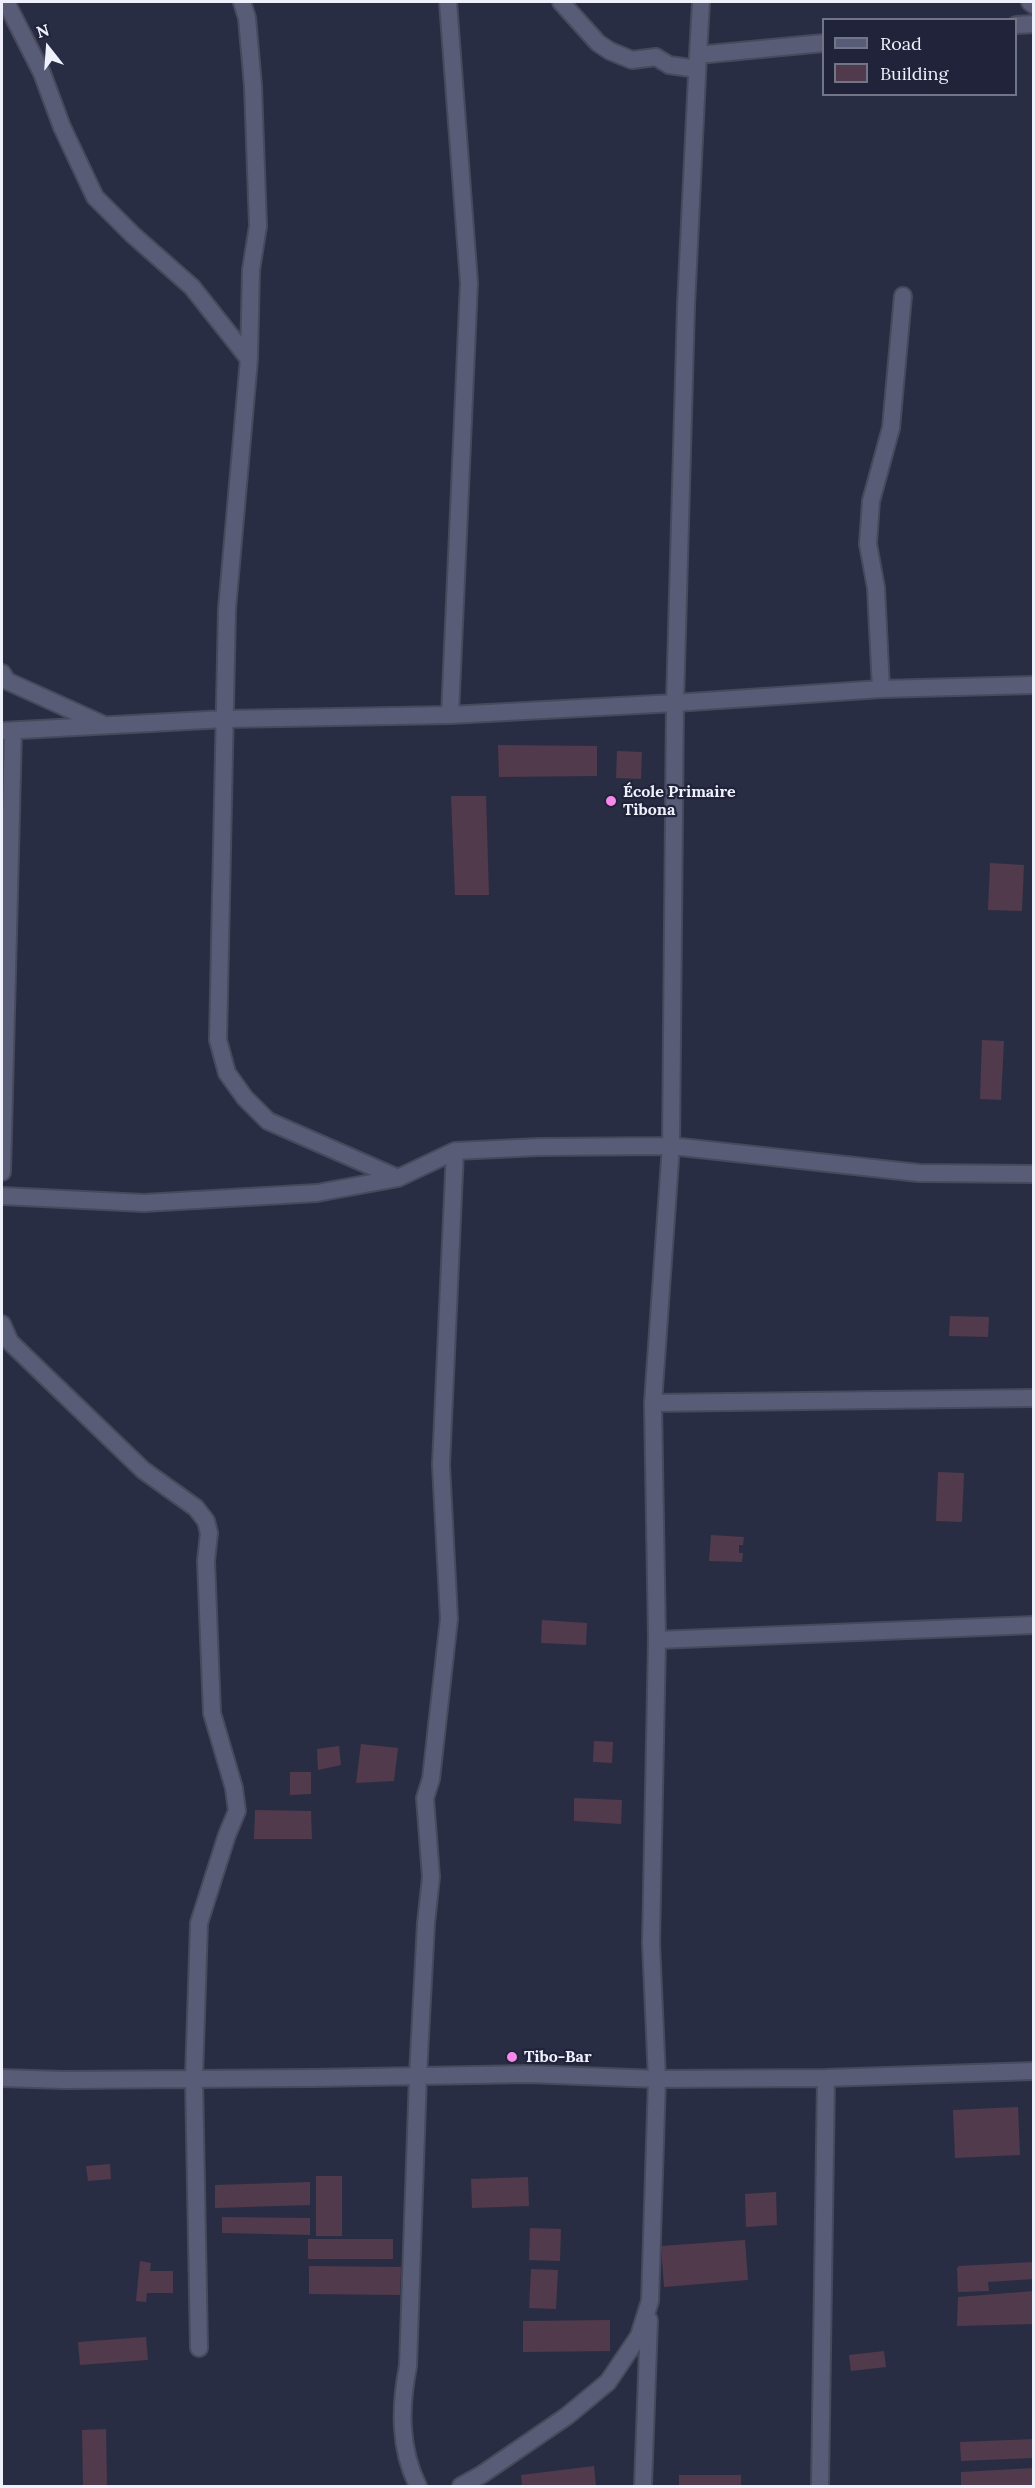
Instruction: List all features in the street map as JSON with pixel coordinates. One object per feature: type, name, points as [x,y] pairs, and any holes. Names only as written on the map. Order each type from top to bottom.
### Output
[{"type":"street","points":[[6,2],[42,73],[62,127],[96,197],[133,235],[192,287],[249,359]]},
{"type":"street","points":[[242,2],[247,18],[253,86],[258,226],[250,270],[249,359],[227,609],[218,1040],[227,1073],[245,1098],[268,1121],[398,1178]]},
{"type":"street","points":[[448,2],[469,283],[450,715]]},
{"type":"street","points":[[561,2],[598,43],[632,60],[656,57],[669,65],[822,43]]},
{"type":"street","points":[[643,2487],[657,2079],[651,1943],[657,1640],[653,1403],[671,1146],[675,703],[686,306],[701,2]]},
{"type":"street","points":[[1030,2],[1034,5]]},
{"type":"street","points":[[1017,25],[1034,24]]},
{"type":"street","points":[[881,688],[876,588],[868,544],[871,501],[891,428],[903,296]]},
{"type":"street","points":[[2,674],[7,681],[105,726]]},
{"type":"street","points":[[2,1172],[8,731],[225,719],[450,715],[675,703],[881,688],[1034,686]]},
{"type":"street","points":[[2,1196],[144,1203],[317,1193],[398,1178],[455,1151],[539,1147],[671,1146],[919,1173],[1034,1174]]},
{"type":"street","points":[[418,2487],[411,2473],[401,2418],[408,2366],[418,2075],[426,1923],[431,1877],[425,1798],[431,1779],[449,1619],[441,1465],[455,1151]]},
{"type":"street","points":[[2,1324],[10,1342],[143,1470],[196,1508],[206,1521],[209,1533],[206,1561],[212,1713],[234,1788],[237,1812],[227,1834],[199,1923],[194,2078],[199,2348]]},
{"type":"street","points":[[653,1403],[1034,1398]]},
{"type":"street","points":[[657,1640],[1034,1625]]},
{"type":"street","points":[[2,2078],[64,2080],[529,2074],[657,2079],[826,2078],[1034,2071]]},
{"type":"street","points":[[820,2487],[826,2078]]},
{"type":"street","points":[[461,2487],[567,2416],[608,2382],[639,2336],[650,2301]]},
{"type":"building","points":[[498,745],[597,746],[597,776],[499,777]]},
{"type":"building","points":[[617,751],[642,752],[641,779],[616,778]]},
{"type":"building","points":[[451,796],[486,796],[489,895],[455,895]]},
{"type":"building","points":[[990,863],[1024,865],[1022,911],[988,910]]},
{"type":"building","points":[[982,1040],[1004,1041],[1001,1100],[980,1099]]},
{"type":"building","points":[[950,1316],[989,1317],[988,1337],[949,1336]]},
{"type":"building","points":[[938,1472],[964,1473],[962,1522],[936,1521]]},
{"type":"building","points":[[711,1535],[744,1537],[743,1545],[739,1545],[739,1553],[743,1553],[742,1562],[709,1561]]},
{"type":"building","points":[[542,1620],[587,1623],[586,1645],[541,1643]]},
{"type":"building","points":[[594,1741],[613,1742],[612,1763],[593,1762]]},
{"type":"building","points":[[361,1744],[398,1748],[394,1781],[356,1783]]},
{"type":"building","points":[[339,1746],[341,1765],[318,1770],[317,1749]]},
{"type":"building","points":[[290,1772],[311,1772],[311,1794],[290,1795]]},
{"type":"building","points":[[574,1798],[622,1800],[621,1824],[574,1821]]},
{"type":"building","points":[[255,1810],[311,1811],[312,1839],[254,1839]]},
{"type":"building","points":[[1018,2107],[1020,2155],[955,2158],[953,2110]]},
{"type":"building","points":[[110,2164],[111,2179],[88,2181],[86,2166]]},
{"type":"building","points":[[316,2176],[342,2176],[342,2236],[316,2236]]},
{"type":"building","points":[[528,2177],[529,2206],[472,2208],[471,2179]]},
{"type":"building","points":[[310,2182],[310,2205],[215,2208],[215,2185]]},
{"type":"building","points":[[776,2192],[777,2225],[746,2227],[745,2194]]},
{"type":"building","points":[[222,2217],[310,2218],[310,2235],[222,2233]]},
{"type":"building","points":[[530,2228],[561,2229],[560,2261],[529,2260]]},
{"type":"building","points":[[308,2239],[393,2239],[393,2259],[308,2259]]},
{"type":"building","points":[[745,2240],[748,2280],[664,2287],[661,2246]]},
{"type":"building","points":[[140,2261],[151,2263],[150,2271],[173,2271],[173,2293],[147,2293],[146,2302],[136,2301]]},
{"type":"building","points":[[1034,2262],[1034,2279],[988,2282],[989,2291],[958,2292],[957,2268],[959,2266]]},
{"type":"building","points":[[309,2266],[401,2267],[400,2295],[309,2294]]},
{"type":"building","points":[[531,2269],[558,2270],[556,2309],[529,2308]]},
{"type":"building","points":[[1034,2291],[1034,2324],[957,2326],[958,2297]]},
{"type":"building","points":[[610,2320],[610,2351],[523,2352],[523,2321]]},
{"type":"building","points":[[146,2337],[148,2360],[80,2365],[78,2342]]},
{"type":"building","points":[[884,2351],[886,2367],[851,2371],[849,2355]]},
{"type":"building","points":[[106,2429],[107,2485],[83,2485],[82,2430]]},
{"type":"building","points":[[1034,2439],[1034,2458],[961,2461],[960,2442]]},
{"type":"building","points":[[594,2466],[596,2486],[522,2486],[521,2475]]},
{"type":"building","points":[[1034,2468],[1034,2486],[961,2486],[961,2472]]},
{"type":"building","points":[[679,2475],[741,2475],[741,2486],[679,2486]]},
{"type":"place","name":"École Primaire Tibona","points":[[611,801]]},
{"type":"place","name":"Tibo-Bar","points":[[512,2057]]}]
